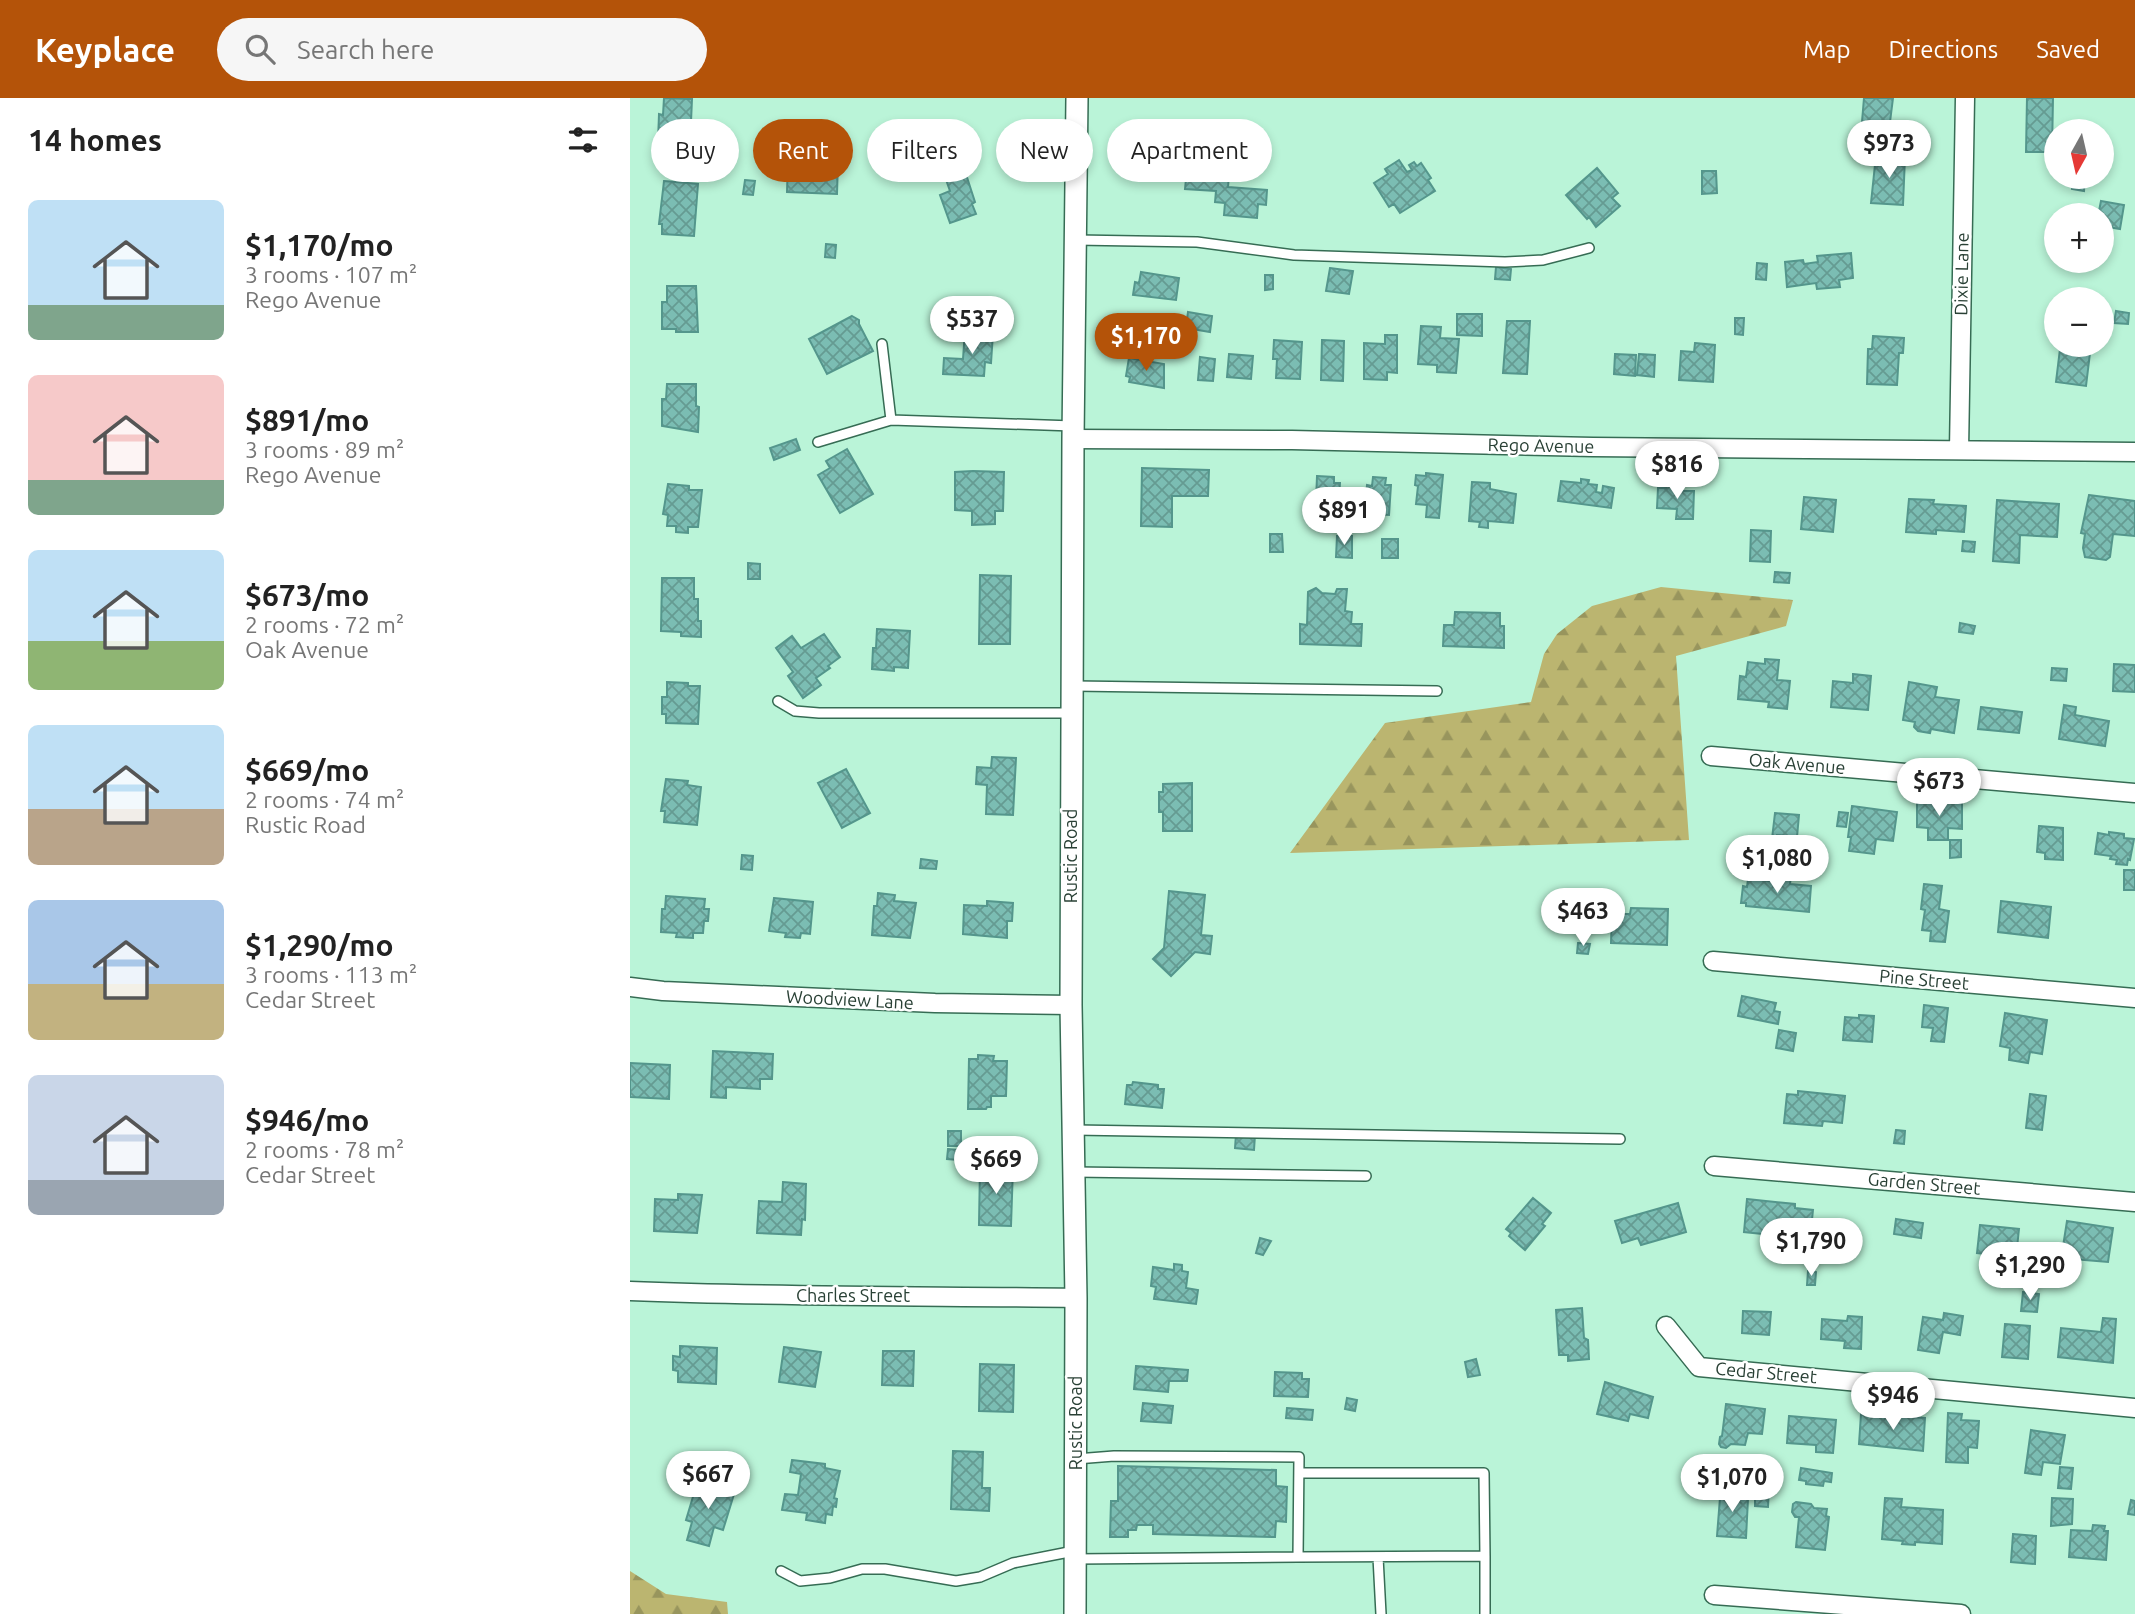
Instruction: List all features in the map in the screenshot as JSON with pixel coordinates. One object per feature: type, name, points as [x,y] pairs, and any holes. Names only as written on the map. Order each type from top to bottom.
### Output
[{"type":"street","name":"Rustic Road","points":[[1075,1614],[1076,1298],[1071,1005],[1077,98]]},
{"type":"street","name":"Dixie Lane","points":[[1959,450],[1965,98]]},
{"type":"street","name":"Rego Avenue","points":[[1073,433],[1593,447],[2135,452]]},
{"type":"street","name":"Oak Avenue","points":[[1711,756],[2135,793]]},
{"type":"street","name":"Pine Street","points":[[1713,961],[2135,998]]},
{"type":"street","name":"Woodview Lane","points":[[630,986],[663,991],[935,1003],[1071,1005]]},
{"type":"street","name":"Garden Street","points":[[1714,1166],[2135,1202]]},
{"type":"street","name":"Charles Street","points":[[630,1291],[766,1297],[1076,1298]]},
{"type":"street","name":"Cedar Street","points":[[1666,1326],[1699,1367],[2135,1408]]},
{"type":"street","points":[[1714,1595],[1961,1614]]},
{"type":"lane","points":[[1075,240],[1197,242],[1294,255],[1505,262],[1543,260],[1589,248]]},
{"type":"lane","points":[[882,344],[891,419]]},
{"type":"lane","points":[[818,442],[891,419],[1073,433]]},
{"type":"lane","points":[[1072,686],[1437,691]]},
{"type":"lane","points":[[778,701],[795,711],[819,713],[1072,713]]},
{"type":"lane","points":[[1073,1130],[1620,1139]]},
{"type":"lane","points":[[1074,1172],[1366,1176]]},
{"type":"lane","points":[[1076,1458],[1114,1455],[1299,1457],[1298,1558]]},
{"type":"lane","points":[[1299,1473],[1484,1473],[1485,1614]]},
{"type":"lane","points":[[781,1572],[800,1580],[830,1578],[862,1569],[885,1569],[956,1581],[980,1577],[1013,1563],[1076,1555],[1298,1558],[1485,1556]]},
{"type":"lane","points":[[1378,1557],[1381,1614]]},
{"type":"green space","points":[[1661,587],[1793,600],[1786,626],[1676,656],[1689,840],[1290,853],[1385,723],[1531,702],[1544,654],[1557,634],[1592,606]]},
{"type":"green space","points":[[630,1571],[666,1594],[727,1602],[728,1614],[630,1614]]},
{"type":"building","points":[[664,98],[692,99],[691,119],[659,119],[659,114],[663,115]]},
{"type":"building","points":[[1864,98],[1893,98],[1889,130],[1869,128],[1870,123],[1862,122]]},
{"type":"building","points":[[2027,98],[2053,98],[2053,119],[2044,119],[2044,152],[2026,152]]},
{"type":"building","points":[[1876,155],[1905,157],[1903,205],[1871,203]]},
{"type":"building","points":[[1399,160],[1407,172],[1412,170],[1409,165],[1414,162],[1417,166],[1421,163],[1431,178],[1428,180],[1435,191],[1400,213],[1394,204],[1389,207],[1374,183],[1388,174],[1385,169]]},
{"type":"building","points":[[1597,168],[1618,193],[1612,198],[1620,206],[1596,227],[1566,195]]},
{"type":"building","points":[[1702,171],[1716,171],[1717,193],[1702,194]]},
{"type":"building","points":[[745,180],[755,182],[753,195],[743,194]]},
{"type":"building","points":[[664,182],[698,184],[694,236],[662,234],[662,224],[659,224]]},
{"type":"building","points":[[787,182],[837,182],[837,194],[787,192]]},
{"type":"building","points":[[947,182],[969,182],[976,214],[950,223],[940,195],[950,191]]},
{"type":"building","points":[[1186,182],[1228,182],[1228,187],[1267,190],[1266,205],[1258,204],[1257,218],[1224,215],[1225,203],[1215,202],[1216,191],[1185,189]]},
{"type":"building","points":[[2114,203],[2124,205],[2120,229],[2114,228]]},
{"type":"building","points":[[826,244],[836,245],[835,258],[825,257]]},
{"type":"building","points":[[1851,253],[1853,278],[1839,280],[1840,287],[1817,289],[1816,283],[1787,287],[1785,262],[1803,260],[1804,264],[1818,262],[1817,256]]},
{"type":"building","points":[[1757,263],[1767,264],[1766,280],[1756,279]]},
{"type":"building","points":[[1496,267],[1511,269],[1510,280],[1495,279]]},
{"type":"building","points":[[1330,268],[1353,271],[1349,294],[1326,291]]},
{"type":"building","points":[[1141,272],[1179,278],[1176,300],[1133,295],[1135,282],[1139,283]]},
{"type":"building","points":[[1265,275],[1273,275],[1273,289],[1265,290]]},
{"type":"building","points":[[667,286],[696,286],[698,332],[662,329],[662,302],[667,302]]},
{"type":"building","points":[[2116,311],[2129,313],[2128,324],[2114,323]]},
{"type":"building","points":[[1188,312],[1212,316],[1210,332],[1186,328]]},
{"type":"building","points":[[1457,314],[1482,314],[1482,336],[1457,335]]},
{"type":"building","points":[[852,316],[859,320],[873,351],[827,374],[809,339]]},
{"type":"building","points":[[1138,316],[1164,319],[1162,342],[1135,338]]},
{"type":"building","points":[[1735,318],[1744,318],[1743,335],[1735,334]]},
{"type":"building","points":[[1507,321],[1530,321],[1527,374],[1503,373]]},
{"type":"building","points":[[1421,326],[1441,327],[1440,338],[1459,339],[1456,373],[1437,372],[1437,365],[1418,364]]},
{"type":"building","points":[[965,331],[993,333],[991,363],[985,362],[984,376],[943,374],[944,358],[963,359]]},
{"type":"building","points":[[1385,335],[1397,335],[1397,373],[1387,372],[1387,380],[1364,379],[1364,343],[1385,344]]},
{"type":"building","points":[[1873,336],[1904,338],[1903,353],[1899,353],[1897,385],[1867,384],[1868,349],[1872,349]]},
{"type":"building","points":[[1274,340],[1302,342],[1300,379],[1276,378]]},
{"type":"building","points":[[1322,340],[1344,341],[1343,381],[1321,380]]},
{"type":"building","points":[[1695,343],[1715,345],[1713,382],[1679,380],[1681,351],[1694,352]]},
{"type":"building","points":[[1229,354],[1253,356],[1251,379],[1227,377]]},
{"type":"building","points":[[1615,354],[1636,355],[1635,376],[1614,374]]},
{"type":"building","points":[[1639,354],[1655,355],[1654,377],[1637,375]]},
{"type":"building","points":[[1200,357],[1215,359],[1213,381],[1198,380]]},
{"type":"building","points":[[2059,357],[2090,357],[2086,386],[2056,382]]},
{"type":"building","points":[[1129,358],[1164,364],[1164,388],[1129,382],[1130,377],[1126,376]]},
{"type":"building","points":[[667,384],[696,384],[698,432],[662,426],[662,399],[666,399]]},
{"type":"building","points":[[796,439],[800,450],[774,460],[770,448]]},
{"type":"building","points":[[847,449],[873,494],[840,513],[818,475],[830,468],[826,461]]},
{"type":"building","points":[[1142,468],[1209,470],[1208,496],[1172,496],[1172,527],[1141,526]]},
{"type":"building","points":[[955,472],[1004,472],[1003,511],[995,511],[995,524],[972,525],[972,511],[955,510]]},
{"type":"building","points":[[1426,473],[1443,475],[1439,518],[1426,517],[1427,505],[1416,504],[1416,475],[1426,476]]},
{"type":"building","points":[[1317,476],[1334,477],[1334,483],[1340,483],[1339,497],[1345,497],[1343,524],[1326,523],[1328,503],[1316,502]]},
{"type":"building","points":[[1373,477],[1386,478],[1385,485],[1391,485],[1389,515],[1373,514],[1374,505],[1365,505],[1367,485],[1372,486]]},
{"type":"building","points":[[1581,479],[1589,480],[1588,484],[1597,485],[1596,492],[1602,493],[1603,486],[1614,488],[1611,508],[1558,501],[1561,481],[1581,483]]},
{"type":"building","points":[[1472,482],[1490,483],[1490,489],[1516,494],[1513,523],[1488,521],[1488,528],[1479,527],[1480,522],[1469,521]]},
{"type":"building","points":[[668,484],[689,486],[689,490],[702,490],[698,527],[688,527],[688,533],[676,532],[676,526],[667,526],[668,515],[663,514]]},
{"type":"building","points":[[1667,485],[1681,486],[1681,491],[1694,491],[1693,519],[1676,519],[1677,509],[1657,508],[1658,488],[1666,488]]},
{"type":"building","points":[[2089,495],[2135,501],[2135,536],[2113,534],[2110,557],[2106,560],[2085,557],[2085,534],[2081,533]]},
{"type":"building","points":[[1804,497],[1836,500],[1833,532],[1801,529]]},
{"type":"building","points":[[1909,499],[1966,506],[1964,532],[1906,532]]},
{"type":"building","points":[[1997,500],[2059,504],[2057,537],[2020,535],[2019,563],[1993,561]]},
{"type":"building","points":[[1751,530],[1771,531],[1770,562],[1750,561]]},
{"type":"building","points":[[1270,534],[1282,534],[1283,552],[1270,552]]},
{"type":"building","points":[[1337,536],[1352,536],[1352,558],[1336,557]]},
{"type":"building","points":[[1382,539],[1398,539],[1398,558],[1382,558]]},
{"type":"building","points":[[1963,541],[1975,542],[1974,552],[1962,551]]},
{"type":"building","points":[[748,563],[760,564],[760,579],[748,579]]},
{"type":"building","points":[[1775,572],[1790,573],[1789,583],[1774,582]]},
{"type":"building","points":[[980,575],[1011,576],[1010,644],[979,644]]},
{"type":"building","points":[[662,578],[694,578],[694,599],[698,599],[701,637],[661,631]]},
{"type":"building","points":[[1316,588],[1322,593],[1335,594],[1337,589],[1347,589],[1345,611],[1352,612],[1351,624],[1362,624],[1361,646],[1300,644],[1300,624],[1307,625],[1308,592]]},
{"type":"building","points":[[1455,612],[1500,613],[1500,626],[1504,626],[1504,648],[1443,646],[1444,625],[1454,625]]},
{"type":"building","points":[[1960,623],[1975,626],[1973,634],[1959,632]]},
{"type":"building","points":[[877,629],[910,631],[908,668],[894,667],[894,671],[872,669]]},
{"type":"building","points":[[824,634],[840,657],[816,678],[821,685],[803,698],[788,676],[793,672],[776,648],[792,636],[801,648]]},
{"type":"building","points":[[1765,659],[1779,660],[1777,680],[1790,681],[1787,709],[1768,707],[1769,702],[1738,699],[1740,676],[1746,677],[1748,662],[1765,664]]},
{"type":"building","points":[[2114,664],[2135,665],[2135,692],[2113,691]]},
{"type":"building","points":[[2052,668],[2067,669],[2066,681],[2051,680]]},
{"type":"building","points":[[1853,674],[1871,676],[1868,710],[1831,707],[1833,681],[1853,683]]},
{"type":"building","points":[[667,682],[700,686],[698,724],[666,723],[666,714],[662,714],[662,697],[667,697]]},
{"type":"building","points":[[1909,682],[1937,687],[1935,697],[1959,700],[1954,733],[1931,729],[1930,733],[1918,731],[1914,727],[1915,722],[1903,720]]},
{"type":"building","points":[[2064,705],[2076,707],[2075,715],[2109,721],[2105,746],[2059,739]]},
{"type":"building","points":[[1981,707],[2022,712],[2019,733],[1978,729]]},
{"type":"building","points":[[992,757],[1016,758],[1013,815],[986,814],[987,785],[976,784],[977,767],[991,768]]},
{"type":"building","points":[[846,769],[870,813],[842,828],[818,783]]},
{"type":"building","points":[[666,779],[688,781],[687,785],[701,787],[697,825],[664,822],[665,811],[661,811]]},
{"type":"building","points":[[1192,783],[1192,831],[1163,831],[1159,792],[1163,792],[1163,784]]},
{"type":"building","points":[[1917,801],[1962,801],[1962,829],[1948,828],[1948,840],[1928,840],[1928,828],[1917,827]]},
{"type":"building","points":[[1852,806],[1897,812],[1893,841],[1876,839],[1874,854],[1849,851]]},
{"type":"building","points":[[1839,812],[1848,813],[1846,827],[1837,826]]},
{"type":"building","points":[[1775,813],[1799,815],[1797,837],[1777,835],[1777,840],[1772,839]]},
{"type":"building","points":[[2039,826],[2063,828],[2063,860],[2045,859],[2045,853],[2037,852]]},
{"type":"building","points":[[2109,832],[2124,834],[2124,838],[2134,839],[2127,865],[2116,864],[2117,860],[2110,859],[2111,856],[2095,854],[2098,833],[2109,835]]},
{"type":"building","points":[[1950,840],[1961,840],[1961,857],[1950,858]]},
{"type":"building","points":[[742,855],[753,856],[752,870],[741,869]]},
{"type":"building","points":[[921,859],[937,861],[936,869],[920,868]]},
{"type":"building","points":[[2124,870],[2135,870],[2135,890],[2124,890]]},
{"type":"building","points":[[1782,875],[1791,876],[1790,884],[1811,886],[1809,912],[1746,906],[1746,903],[1741,903],[1743,886],[1747,887],[1748,879],[1782,882]]},
{"type":"building","points":[[1924,884],[1942,886],[1939,909],[1949,911],[1945,942],[1930,941],[1931,931],[1922,930],[1925,910],[1921,909]]},
{"type":"building","points":[[1169,891],[1205,895],[1201,935],[1212,936],[1210,954],[1195,952],[1171,976],[1153,959],[1164,948]]},
{"type":"building","points":[[878,893],[895,895],[894,901],[916,903],[910,938],[872,935],[874,906],[877,906]]},
{"type":"building","points":[[666,896],[705,899],[704,909],[709,909],[703,933],[693,933],[693,938],[676,937],[677,933],[661,932],[662,909],[665,909]]},
{"type":"building","points":[[774,898],[813,902],[810,934],[801,933],[800,938],[785,937],[786,933],[769,931]]},
{"type":"building","points":[[987,901],[1013,903],[1012,921],[1007,921],[1007,938],[963,934],[964,905],[987,906]]},
{"type":"building","points":[[2001,901],[2051,907],[2048,938],[1998,932]]},
{"type":"building","points":[[1631,908],[1668,909],[1667,945],[1611,943],[1612,914],[1630,914]]},
{"type":"building","points":[[1578,943],[1590,944],[1588,954],[1577,953]]},
{"type":"building","points":[[1742,996],[1776,1003],[1774,1011],[1780,1012],[1778,1024],[1738,1016]]},
{"type":"building","points":[[1924,1005],[1948,1008],[1944,1042],[1931,1041],[1933,1028],[1922,1027]]},
{"type":"building","points":[[2005,1013],[2047,1020],[2042,1054],[2030,1052],[2028,1063],[2009,1060],[2010,1048],[2000,1046]]},
{"type":"building","points":[[1859,1015],[1874,1016],[1872,1042],[1843,1040],[1845,1017],[1859,1018]]},
{"type":"building","points":[[1779,1030],[1796,1033],[1793,1051],[1776,1048]]},
{"type":"building","points":[[713,1051],[773,1054],[772,1079],[760,1079],[760,1089],[726,1087],[726,1098],[711,1097]]},
{"type":"building","points":[[978,1055],[994,1056],[993,1061],[1007,1061],[1006,1096],[991,1096],[991,1107],[986,1109],[968,1109],[969,1059],[978,1059]]},
{"type":"building","points":[[630,1063],[670,1065],[669,1099],[630,1097]]},
{"type":"building","points":[[1133,1082],[1158,1085],[1158,1089],[1164,1089],[1162,1108],[1125,1104],[1127,1085],[1132,1085]]},
{"type":"building","points":[[1798,1091],[1845,1096],[1842,1123],[1823,1121],[1822,1126],[1784,1123],[1787,1094],[1798,1095]]},
{"type":"building","points":[[2030,1094],[2046,1096],[2042,1130],[2026,1128]]},
{"type":"building","points":[[1896,1130],[1905,1131],[1904,1144],[1894,1143]]},
{"type":"building","points":[[948,1131],[961,1131],[961,1146],[948,1146]]},
{"type":"building","points":[[1236,1134],[1255,1135],[1254,1150],[1235,1148]]},
{"type":"building","points":[[948,1149],[958,1150],[958,1160],[947,1159]]},
{"type":"building","points":[[980,1166],[1013,1167],[1011,1226],[979,1225]]},
{"type":"building","points":[[783,1182],[806,1184],[805,1220],[802,1219],[801,1235],[757,1233],[759,1201],[782,1202]]},
{"type":"building","points":[[678,1194],[702,1195],[697,1233],[654,1231],[655,1199],[678,1200]]},
{"type":"building","points":[[1533,1198],[1551,1213],[1542,1224],[1545,1226],[1525,1250],[1509,1236],[1511,1233],[1506,1229]]},
{"type":"building","points":[[1747,1199],[1795,1204],[1795,1208],[1813,1210],[1810,1239],[1744,1232]]},
{"type":"building","points":[[1678,1203],[1686,1232],[1641,1245],[1638,1238],[1622,1243],[1615,1221]]},
{"type":"building","points":[[1896,1219],[1923,1223],[1921,1238],[1894,1234]]},
{"type":"building","points":[[2067,1221],[2113,1228],[2108,1262],[2073,1259],[2073,1255],[2062,1253]]},
{"type":"building","points":[[1980,1225],[2019,1229],[2016,1257],[1977,1253]]},
{"type":"building","points":[[1260,1238],[1271,1241],[1263,1255],[1256,1253]]},
{"type":"building","points":[[1174,1264],[1182,1265],[1182,1271],[1188,1272],[1186,1288],[1198,1290],[1196,1304],[1154,1299],[1156,1287],[1151,1286],[1153,1267],[1174,1270]]},
{"type":"building","points":[[1808,1271],[1816,1272],[1815,1285],[1807,1285]]},
{"type":"building","points":[[2023,1292],[2039,1294],[2037,1312],[2021,1311]]},
{"type":"building","points":[[1582,1308],[1589,1359],[1568,1361],[1568,1355],[1559,1355],[1556,1310]]},
{"type":"building","points":[[1743,1311],[1771,1312],[1769,1335],[1742,1333]]},
{"type":"building","points":[[1944,1313],[1963,1316],[1960,1335],[1943,1332],[1939,1353],[1918,1350],[1923,1317],[1943,1320]]},
{"type":"building","points":[[1848,1316],[1862,1317],[1861,1349],[1844,1348],[1845,1341],[1821,1339],[1822,1319],[1847,1321]]},
{"type":"building","points":[[2103,1318],[2116,1319],[2113,1363],[2058,1357],[2061,1328],[2101,1332]]},
{"type":"building","points":[[2005,1324],[2030,1326],[2028,1359],[2002,1357]]},
{"type":"building","points":[[680,1346],[717,1348],[716,1384],[678,1382],[678,1371],[673,1370],[673,1356],[680,1357]]},
{"type":"building","points":[[784,1347],[821,1352],[815,1387],[779,1382]]},
{"type":"building","points":[[883,1351],[914,1351],[913,1386],[882,1385]]},
{"type":"building","points":[[1476,1359],[1480,1375],[1468,1377],[1465,1362]]},
{"type":"building","points":[[980,1364],[1014,1365],[1013,1412],[979,1411]]},
{"type":"building","points":[[1136,1366],[1188,1370],[1187,1381],[1169,1381],[1168,1392],[1134,1389]]},
{"type":"building","points":[[1275,1372],[1302,1373],[1302,1379],[1309,1379],[1308,1397],[1274,1396]]},
{"type":"building","points":[[1605,1382],[1653,1397],[1648,1418],[1630,1414],[1628,1421],[1597,1414]]},
{"type":"building","points":[[1347,1398],[1357,1400],[1355,1411],[1345,1409]]},
{"type":"building","points":[[1143,1403],[1173,1406],[1171,1423],[1141,1421]]},
{"type":"building","points":[[1726,1404],[1765,1409],[1762,1434],[1748,1433],[1745,1445],[1731,1444],[1726,1448],[1721,1447],[1719,1444]]},
{"type":"building","points":[[1287,1408],[1313,1410],[1312,1420],[1286,1418]]},
{"type":"building","points":[[1948,1413],[1962,1414],[1961,1420],[1979,1421],[1977,1448],[1968,1447],[1968,1463],[1946,1462]]},
{"type":"building","points":[[1861,1414],[1925,1418],[1923,1451],[1859,1444]]},
{"type":"building","points":[[1789,1416],[1836,1420],[1833,1453],[1816,1452],[1816,1445],[1787,1443]]},
{"type":"building","points":[[2031,1430],[2065,1435],[2060,1464],[2043,1462],[2041,1475],[2025,1473]]},
{"type":"building","points":[[953,1451],[983,1452],[982,1488],[990,1488],[989,1511],[951,1509]]},
{"type":"building","points":[[792,1460],[825,1464],[825,1468],[840,1471],[834,1498],[837,1499],[836,1507],[833,1506],[832,1515],[826,1514],[825,1523],[806,1520],[807,1513],[782,1510],[785,1494],[798,1495],[801,1474],[790,1472]]},
{"type":"building","points":[[1118,1466],[1276,1470],[1276,1486],[1287,1487],[1286,1522],[1276,1521],[1275,1537],[1153,1534],[1153,1525],[1137,1525],[1136,1530],[1128,1530],[1128,1537],[1110,1537],[1111,1501],[1118,1501]]},
{"type":"building","points":[[2060,1467],[2073,1468],[2071,1489],[2058,1488]]},
{"type":"building","points":[[1801,1468],[1832,1473],[1831,1482],[1824,1481],[1823,1486],[1806,1484],[1806,1481],[1799,1480]]},
{"type":"building","points":[[698,1480],[735,1491],[723,1530],[714,1527],[709,1546],[687,1540],[692,1522],[686,1520]]},
{"type":"building","points":[[1721,1485],[1737,1485],[1736,1498],[1748,1499],[1746,1538],[1717,1536]]},
{"type":"building","points":[[1748,1486],[1769,1487],[1768,1507],[1755,1506],[1755,1499],[1747,1498]]},
{"type":"building","points":[[1885,1498],[1902,1499],[1901,1507],[1943,1510],[1942,1544],[1902,1544],[1903,1541],[1882,1539]]},
{"type":"building","points":[[2052,1498],[2073,1499],[2072,1524],[2051,1526]]},
{"type":"building","points":[[2131,1500],[2135,1501],[2135,1515],[2128,1514]]},
{"type":"building","points":[[1796,1502],[1827,1509],[1826,1516],[1829,1517],[1825,1550],[1796,1547],[1799,1517],[1795,1517],[1792,1512]]},
{"type":"building","points":[[2093,1525],[2105,1526],[2104,1531],[2108,1531],[2106,1560],[2069,1557],[2071,1530],[2092,1531]]},
{"type":"building","points":[[2013,1534],[2036,1536],[2035,1564],[2011,1562]]}]
